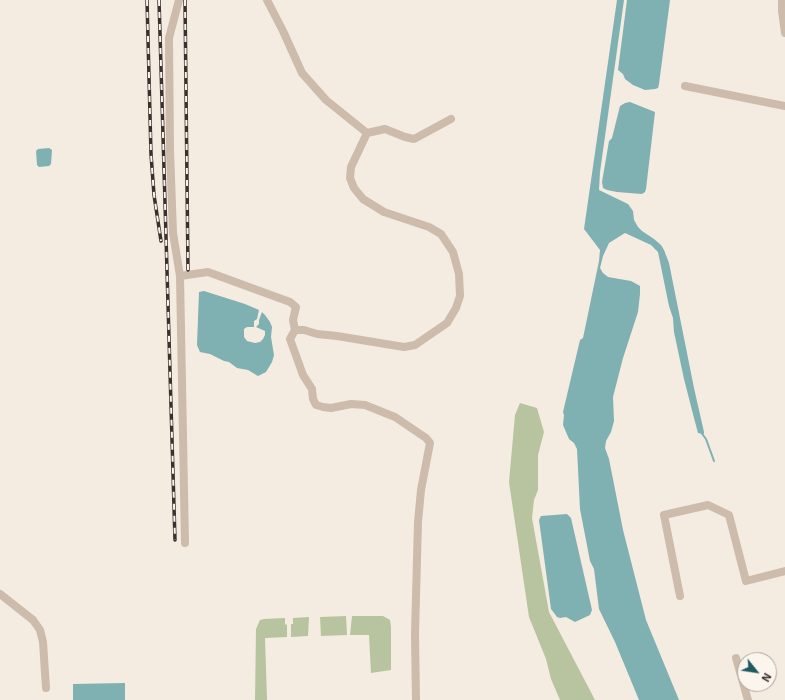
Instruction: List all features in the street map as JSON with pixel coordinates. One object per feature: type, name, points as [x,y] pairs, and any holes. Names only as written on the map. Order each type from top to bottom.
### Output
[{"type":"street","points":[[179,0],[169,38],[170,150],[173,233],[180,276],[185,543]]},
{"type":"street","points":[[267,0],[302,73],[326,100],[367,133]]},
{"type":"street","points":[[782,0],[785,33]]},
{"type":"street","points":[[685,86],[785,106]]},
{"type":"street","points":[[367,133],[385,129],[414,139],[451,119]]},
{"type":"street","points":[[295,330],[304,330],[317,334],[404,347],[415,345],[446,323],[456,308],[460,296],[459,274],[453,252],[441,234],[429,227],[384,212],[362,198],[354,188],[350,178],[351,167],[367,133]]},
{"type":"street","points":[[180,276],[208,272],[290,302],[296,307],[293,320],[295,330],[290,339],[303,375],[312,390],[313,399],[316,404],[331,408],[351,404],[365,405],[395,417],[426,438],[430,443],[421,490],[418,522],[415,634],[416,700]]},
{"type":"street","points":[[680,596],[664,514],[708,505],[729,515],[746,581],[785,571]]},
{"type":"street","points":[[0,594],[33,620],[40,630],[43,642],[46,688]]},
{"type":"street","points":[[736,658],[748,700]]},
{"type":"green space","points":[[520,403],[537,408],[544,432],[538,455],[538,490],[534,500],[532,518],[549,612],[595,700],[560,700],[551,679],[546,659],[529,617],[509,482],[515,415]]},
{"type":"green space","points":[[346,616],[347,635],[321,636],[320,617]]},
{"type":"green space","points":[[352,616],[383,616],[390,620],[391,670],[371,673],[369,635],[350,635]]},
{"type":"green space","points":[[309,617],[308,636],[291,637],[291,624],[293,624],[293,618]]},
{"type":"green space","points":[[285,618],[285,624],[287,625],[287,637],[265,638],[267,700],[255,700],[256,629],[260,620]]},
{"type":"water","points":[[617,0],[624,0],[600,172],[599,190],[628,204],[633,211],[634,220],[638,227],[661,245],[664,250],[669,263],[704,434],[698,433],[684,379],[674,332],[673,318],[669,306],[658,252],[651,245],[625,233],[609,243],[603,256],[600,268],[608,277],[631,281],[640,286],[638,312],[623,358],[613,397],[614,421],[611,432],[606,441],[605,448],[609,459],[623,530],[646,620],[679,700],[639,700],[615,642],[599,609],[594,569],[590,561],[580,509],[577,449],[574,443],[569,439],[563,425],[563,412],[580,340],[583,338],[599,261],[600,250],[584,229]]},
{"type":"water","points":[[627,0],[670,0],[659,84],[658,88],[655,89],[645,90],[633,85],[625,79],[623,74],[618,70]]},
{"type":"water","points":[[630,102],[655,112],[646,189],[642,194],[607,190],[603,188],[602,182],[609,141],[612,138],[620,106]]},
{"type":"water","points":[[49,148],[52,150],[51,164],[49,166],[39,167],[37,165],[36,151],[38,149]]},
{"type":"water","points":[[204,291],[259,310],[257,319],[254,321],[254,327],[247,327],[244,329],[244,337],[247,341],[255,343],[260,342],[263,339],[265,331],[256,327],[259,324],[262,312],[265,315],[272,327],[271,337],[274,355],[266,372],[258,376],[248,370],[237,368],[229,362],[210,354],[200,352],[197,345],[199,292]]},
{"type":"water","points":[[567,514],[571,518],[592,610],[590,615],[575,622],[566,617],[557,617],[551,609],[539,520],[541,516]]},
{"type":"water","points":[[125,683],[125,700],[73,700],[73,684]]},
{"type":"waterway","points":[[700,431],[706,439],[714,461]]},
{"type":"railway","points":[[147,0],[151,154],[154,195],[161,241]]},
{"type":"railway","points":[[159,0],[175,540]]},
{"type":"railway","points":[[185,0],[188,270]]}]
